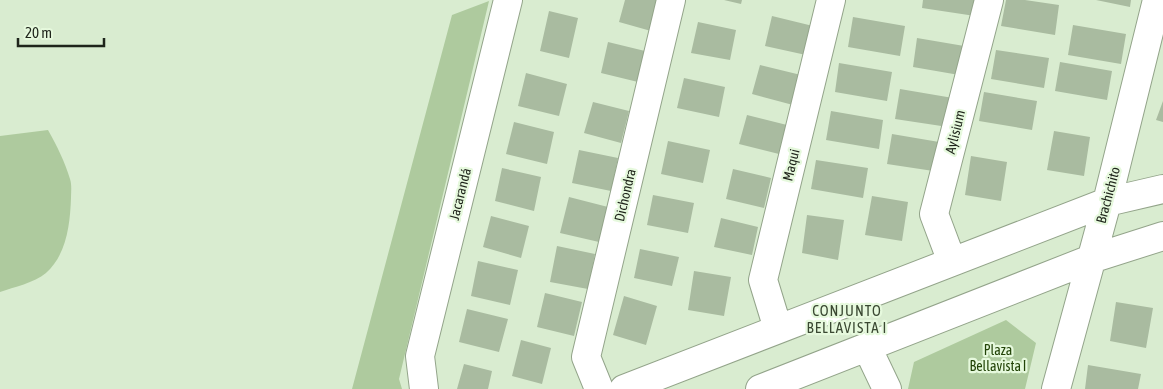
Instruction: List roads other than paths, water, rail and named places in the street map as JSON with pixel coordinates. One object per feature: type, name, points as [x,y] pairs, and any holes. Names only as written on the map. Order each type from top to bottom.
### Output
[{"type":"street","name":"Jacarandá","points":[[424,389],[420,356],[508,0]]},
{"type":"street","name":"Dichondra","points":[[599,389],[586,357],[672,0]]},
{"type":"street","name":"Maqui","points":[[778,329],[763,280],[831,0]]},
{"type":"street","name":"Aylisium","points":[[952,262],[934,214],[988,0]]},
{"type":"street","name":"Brachichito","points":[[1056,389],[1107,202],[1157,0]]},
{"type":"street","points":[[624,389],[1107,202],[1163,189]]},
{"type":"street","points":[[760,389],[1091,259],[1163,236]]},
{"type":"street","points":[[867,347],[887,389]]},
{"type":"district","name":"CONJUNTO BELLAVISTA I","points":[[847,318]]},
{"type":"park label","name":"Plaza Bellavista I","points":[[998,358]]}]
